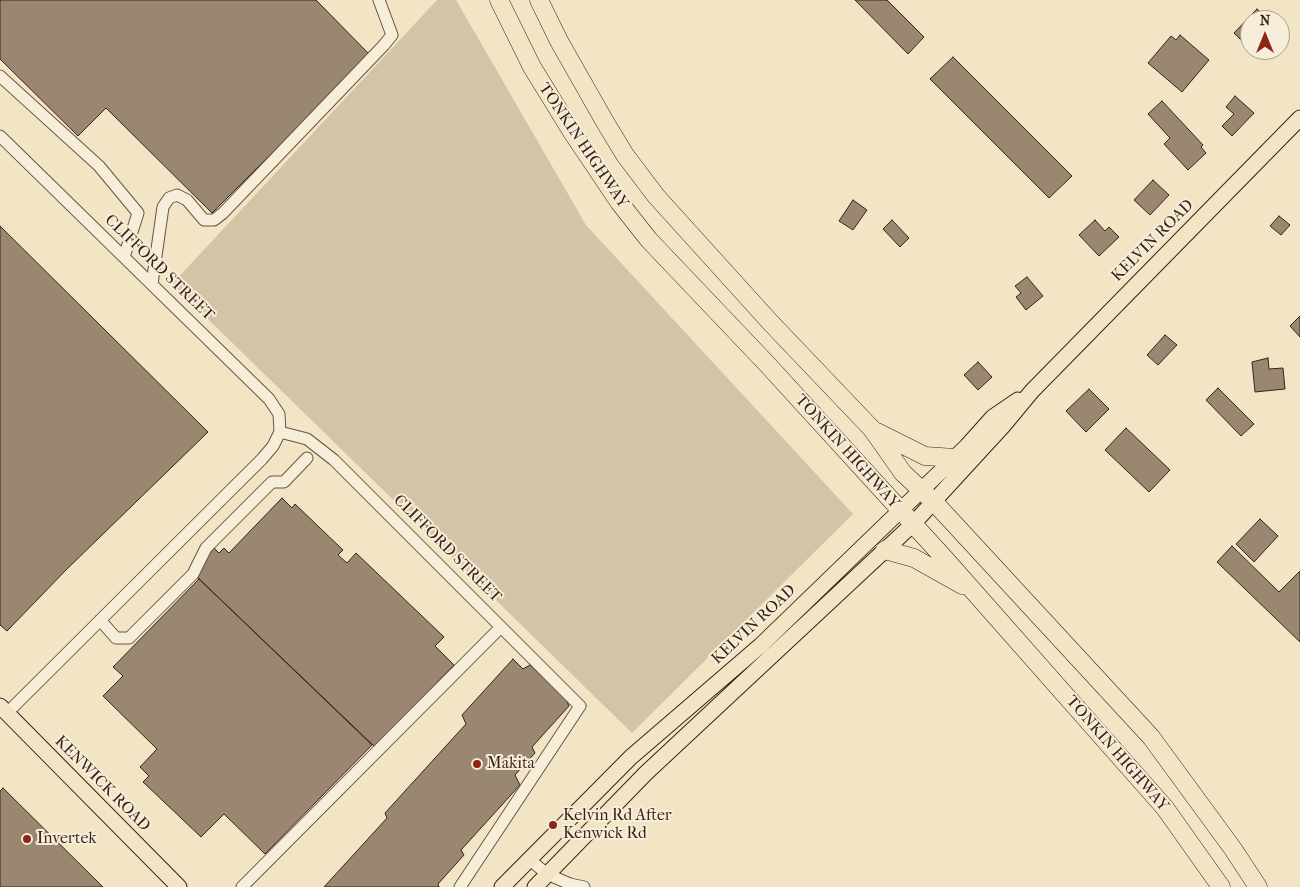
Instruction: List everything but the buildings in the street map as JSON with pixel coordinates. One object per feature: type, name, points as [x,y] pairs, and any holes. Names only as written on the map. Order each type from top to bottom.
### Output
[{"type":"highway","name":"TONKIN HIGHWAY","points":[[499,0],[532,67],[572,132],[619,202],[649,240],[767,364],[974,591],[1165,808],[1221,887]]},
{"type":"highway","name":"TONKIN HIGHWAY","points":[[539,0],[563,49],[605,122],[625,154],[656,196],[770,322],[872,429],[903,473],[1151,737],[1233,848],[1258,887]]},
{"type":"highway","points":[[872,429],[925,456],[955,458]]},
{"type":"highway","points":[[885,550],[914,558],[974,591]]},
{"type":"main road","name":"KELVIN ROAD","points":[[502,887],[631,758],[760,646],[899,510],[927,497],[1003,426],[1032,390],[1300,118]]},
{"type":"main road","name":"KELVIN ROAD","points":[[535,887],[646,773],[913,524],[927,497],[955,458],[993,417],[1032,390]]},
{"type":"main road","name":"KENWICK ROAD","points":[[4,709],[179,887]]},
{"type":"street","points":[[152,284],[163,208],[169,198],[177,194],[187,200],[204,220],[214,220],[223,213],[384,46],[392,35],[378,0]]},
{"type":"street","points":[[0,76],[99,166],[138,213],[124,258]]},
{"type":"street","name":"CLIFFORD STREET","points":[[0,136],[270,398],[279,414],[280,432],[307,439],[334,460],[580,706],[460,887]]},
{"type":"street","points":[[4,709],[100,620],[262,459],[274,446],[280,432]]},
{"type":"street","points":[[100,620],[116,638],[129,638],[193,574],[206,548],[272,482],[284,482],[307,458]]},
{"type":"street","points":[[242,887],[502,627]]},
{"type":"street","points":[[530,860],[547,874],[570,884],[584,887]]},
{"type":"shaded area","points":[[437,0],[456,0],[586,225],[853,514],[632,733],[172,284]]},
{"type":"place","name":"Makita","points":[[477,764]]},
{"type":"place","name":"Kelvin Rd After Kenwick Rd","points":[[553,825]]},
{"type":"place","name":"Invertek","points":[[27,839]]}]
